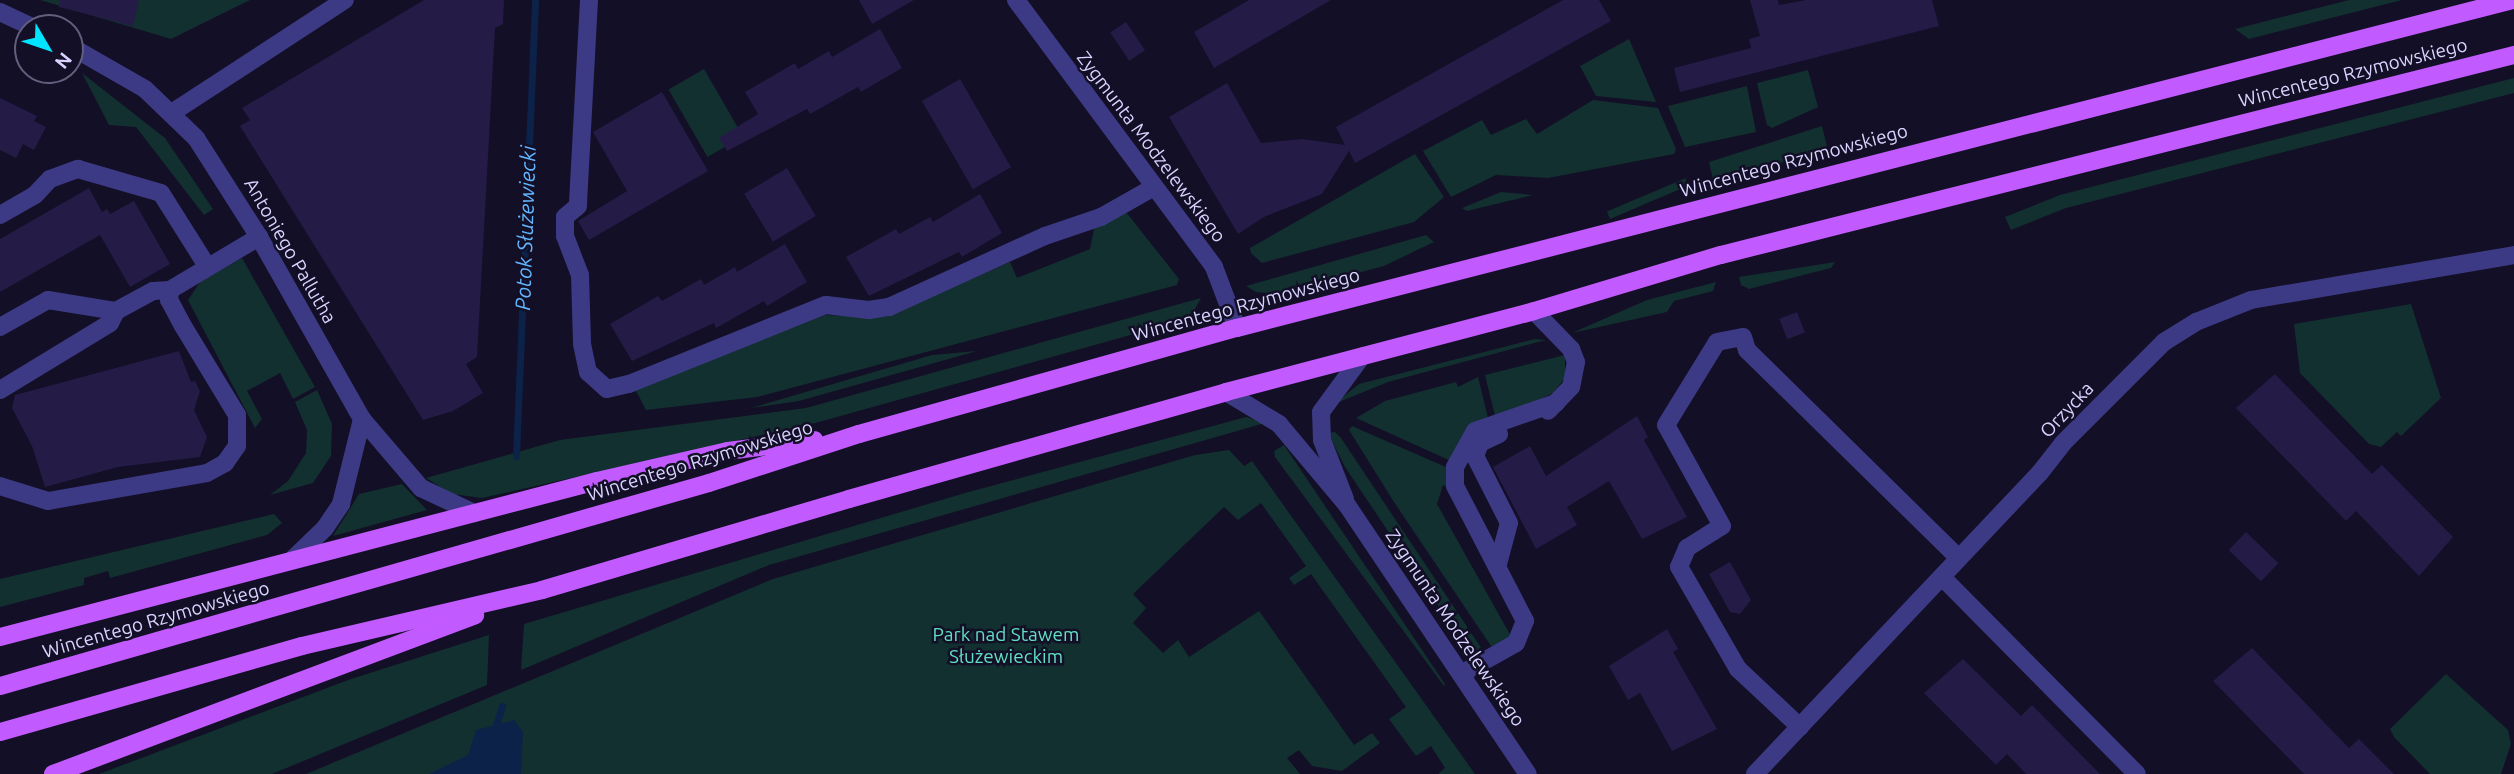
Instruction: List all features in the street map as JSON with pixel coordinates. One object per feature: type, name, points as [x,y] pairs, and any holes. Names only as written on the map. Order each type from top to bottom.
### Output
[{"type":"main road","name":"Wincentego Rzymowskiego","points":[[0,686],[709,483],[859,434],[1237,328],[2512,0]]},
{"type":"main road","name":"Wincentego Rzymowskiego","points":[[0,732],[302,646],[542,590],[1226,392],[1534,311],[1735,252],[2514,55]]},
{"type":"main road","name":"Wincentego Rzymowskiego","points":[[0,637],[474,513],[728,452],[859,434]]},
{"type":"main road","name":"Wincentego Rzymowskiego","points":[[53,774],[542,590]]},
{"type":"street","points":[[173,111],[345,0]]},
{"type":"street","points":[[589,0],[578,206],[565,217],[565,236],[580,275],[582,344],[588,372],[607,389],[629,384],[826,305],[869,310],[889,307],[1045,236],[1101,218],[1154,187]]},
{"type":"street","name":"Zygmunta Modzelewskiego","points":[[1016,0],[1214,267],[1237,328]]},
{"type":"street","name":"Antoniego Pallutha","points":[[84,54],[135,82],[173,111],[209,156],[259,237],[362,419],[421,488],[474,513]]},
{"type":"street","points":[[0,215],[35,195],[50,179],[78,169],[161,193],[207,267]]},
{"type":"street","points":[[0,390],[110,323],[116,311],[153,291],[170,290],[259,237]]},
{"type":"street","name":"Orzycka","points":[[1755,774],[2137,366],[2196,322],[2279,293],[2514,255]]},
{"type":"street","points":[[0,486],[48,501],[207,472],[232,455],[239,436],[237,415],[169,300],[170,290]]},
{"type":"street","points":[[0,327],[48,300],[116,311]]},
{"type":"street","points":[[1498,564],[1509,523],[1476,464],[1477,447],[1490,436],[1530,427],[1572,387],[1576,362],[1571,349],[1534,311]]},
{"type":"street","points":[[1800,727],[1738,669],[1679,567],[1687,548],[1722,526],[1666,425],[1717,342],[1743,337],[1747,349],[1959,558]]},
{"type":"street","name":"Zygmunta Modzelewskiego","points":[[1347,505],[1322,440],[1321,412],[1362,356]]},
{"type":"street","name":"Zygmunta Modzelewskiego","points":[[1226,392],[1279,424],[1347,505],[1528,774]]},
{"type":"street","points":[[1461,674],[1516,643],[1524,632],[1524,611],[1455,486],[1455,467],[1475,431],[1556,403]]},
{"type":"street","points":[[293,559],[325,528],[341,504],[362,419]]},
{"type":"street","points":[[1942,577],[2137,774]]},
{"type":"green space","points":[[40,0],[250,0],[171,39]]},
{"type":"green space","points":[[2349,0],[2402,0],[2249,39],[2235,29]]},
{"type":"green space","points":[[1629,39],[1656,102],[1596,96],[1580,66]]},
{"type":"green space","points":[[704,69],[743,137],[707,157],[668,90]]},
{"type":"green space","points":[[1808,70],[1818,107],[1772,128],[1767,125],[1757,83]]},
{"type":"green space","points":[[84,75],[165,138],[213,209],[204,215],[136,127],[109,125]]},
{"type":"green space","points":[[2514,78],[2514,93],[2066,208],[2011,230],[2005,217],[2060,195]]},
{"type":"green space","points":[[1747,86],[1756,132],[1685,147],[1668,106]]},
{"type":"green space","points":[[1593,100],[1658,108],[1676,149],[1674,154],[1548,178],[1496,175],[1451,197],[1423,151],[1482,120],[1491,135],[1526,119],[1537,134]]},
{"type":"green space","points":[[1822,126],[1828,151],[1713,180],[1709,162]]},
{"type":"green space","points":[[1415,154],[1444,197],[1414,222],[1262,263],[1251,253],[1250,248]]},
{"type":"green space","points":[[1686,178],[1689,185],[1610,219],[1607,212]]},
{"type":"green space","points":[[1501,192],[1533,195],[1467,211],[1462,208]]},
{"type":"green space","points":[[1126,212],[1179,279],[1177,285],[757,397],[646,410],[635,389],[825,315],[885,317],[1010,262],[1017,278],[1090,249],[1094,229]]},
{"type":"green space","points":[[1426,235],[1434,242],[1384,266],[1277,294],[1256,292],[1246,286]]},
{"type":"green space","points":[[242,258],[315,387],[293,399],[280,373],[247,391],[262,419],[255,428],[188,300],[200,282]]},
{"type":"green space","points":[[1835,262],[1831,268],[1749,289],[1741,285],[1739,277]]},
{"type":"green space","points":[[1716,282],[1713,291],[1674,301],[1667,312],[1572,333],[1647,300]]},
{"type":"green space","points":[[1201,298],[1194,311],[1177,322],[819,422],[482,498],[452,494],[426,478],[560,440],[806,408]]},
{"type":"green space","points":[[2411,304],[2441,398],[2401,436],[2397,432],[2381,447],[2369,444],[2300,373],[2294,324]]},
{"type":"green space","points":[[1535,339],[1546,340],[1388,382],[1334,404],[1359,384]]},
{"type":"green space","points":[[977,351],[799,401],[751,408],[932,355]]},
{"type":"green space","points":[[1565,355],[1565,378],[1553,393],[1496,420],[1485,375]]},
{"type":"green space","points":[[1478,377],[1489,422],[1451,461],[1356,418],[1385,401],[1456,382],[1458,387]]},
{"type":"green space","points":[[317,390],[332,424],[331,456],[313,483],[270,495],[288,481],[306,453],[307,430],[295,402]]},
{"type":"green space","points":[[1246,417],[1265,423],[769,565],[521,670],[524,624],[965,493]]},
{"type":"green space","points":[[1352,426],[1448,468],[1448,487],[1443,485],[1437,504],[1512,638],[1493,649],[1394,502],[1349,430]]},
{"type":"green space","points":[[1335,432],[1484,652],[1465,646],[1345,467],[1328,433]]},
{"type":"green space","points":[[1284,445],[1444,686],[1275,457],[1274,451]]},
{"type":"green space","name":"Park nad Stawem Służewieckim","points":[[1229,450],[1244,466],[1252,461],[1475,774],[1438,774],[1445,768],[1431,746],[1416,756],[1389,719],[1406,707],[1311,574],[1294,585],[1289,578],[1306,566],[1261,503],[1238,520],[1224,507],[1133,594],[1146,608],[1133,623],[1163,653],[1178,640],[1189,657],[1259,611],[1354,745],[1372,733],[1380,743],[1342,771],[1312,766],[1299,750],[1287,758],[1300,774],[306,774],[773,579],[1195,455]]},
{"type":"green space","points":[[402,484],[427,510],[333,536],[359,494]]},
{"type":"green space","points":[[274,514],[282,523],[267,535],[110,578],[108,571],[84,578],[84,585],[0,607],[0,579]]},
{"type":"green space","points":[[489,635],[487,685],[272,774],[99,774],[351,679]]},
{"type":"green space","points":[[2446,674],[2508,730],[2511,744],[2501,774],[2430,774],[2394,737],[2390,729]]},
{"type":"water","points":[[514,720],[523,732],[521,774],[429,774],[468,755],[476,730]]},
{"type":"building","points":[[60,0],[139,0],[133,26],[59,7]]},
{"type":"building","points":[[424,0],[504,0],[503,24],[495,28],[477,357],[466,364],[483,393],[453,411],[423,420],[240,126],[250,120],[242,108]]},
{"type":"building","points":[[859,0],[914,0],[872,24]]},
{"type":"building","points":[[1249,0],[1331,0],[1214,68],[1194,32]]},
{"type":"building","points":[[1563,0],[1599,0],[1611,21],[1355,163],[1349,151],[1322,194],[1264,217],[1238,234],[1169,117],[1227,83],[1261,143],[1302,139],[1345,145],[1336,127]]},
{"type":"building","points":[[1750,0],[1778,0],[1779,5],[1806,0],[1932,0],[1939,26],[1680,92],[1674,68],[1751,48],[1749,39],[1760,36]]},
{"type":"building","points":[[1126,22],[1145,50],[1129,61],[1110,33]]},
{"type":"building","points":[[880,29],[902,68],[861,92],[858,87],[810,114],[807,109],[727,151],[719,138],[758,114],[745,92],[795,63],[798,69],[829,51],[832,57]]},
{"type":"building","points":[[960,79],[1011,167],[973,189],[922,101]]},
{"type":"building","points":[[662,92],[708,171],[589,240],[578,221],[627,191],[593,132]]},
{"type":"building","points":[[0,98],[37,116],[34,121],[46,127],[34,150],[23,144],[16,158],[0,150]]},
{"type":"building","points":[[787,168],[816,216],[773,242],[744,194]]},
{"type":"building","points":[[89,188],[102,212],[107,209],[110,214],[134,201],[170,264],[130,287],[100,235],[0,292],[0,239]]},
{"type":"building","points":[[980,194],[1002,233],[962,257],[959,252],[869,296],[846,257],[896,229],[899,234],[930,217],[933,222]]},
{"type":"building","points":[[785,244],[807,282],[767,306],[764,301],[716,328],[714,323],[632,361],[610,324],[658,296],[662,301],[701,279],[704,285],[735,267],[737,272]]},
{"type":"building","points":[[1797,312],[1805,333],[1787,339],[1779,319]]},
{"type":"building","points":[[179,351],[191,382],[195,381],[200,391],[194,410],[207,437],[200,457],[118,467],[45,487],[32,446],[12,408],[15,395]]},
{"type":"building","points":[[2275,374],[2372,474],[2382,465],[2453,537],[2419,576],[2356,511],[2346,521],[2236,408]]},
{"type":"building","points":[[1637,416],[1648,437],[1644,440],[1687,517],[1642,539],[1609,481],[1567,507],[1577,525],[1536,549],[1493,467],[1530,446],[1546,476]]},
{"type":"building","points":[[2246,532],[2278,563],[2261,581],[2229,550]]},
{"type":"building","points":[[1730,562],[1751,600],[1740,614],[1730,612],[1709,574]]},
{"type":"building","points":[[1667,629],[1678,649],[1673,652],[1717,729],[1672,751],[1640,693],[1628,700],[1609,666]]},
{"type":"building","points":[[2252,648],[2349,748],[2359,739],[2394,774],[2304,774],[2213,681]]},
{"type":"building","points":[[1963,659],[2021,716],[2032,705],[2100,774],[2026,774],[2007,754],[1996,765],[1924,693]]},
{"type":"waterway","name":"Potok Służewiecki","points":[[516,456],[535,0]]},
{"type":"waterway","name":"Potok Służewiecki","points":[[494,732],[502,706]]}]
